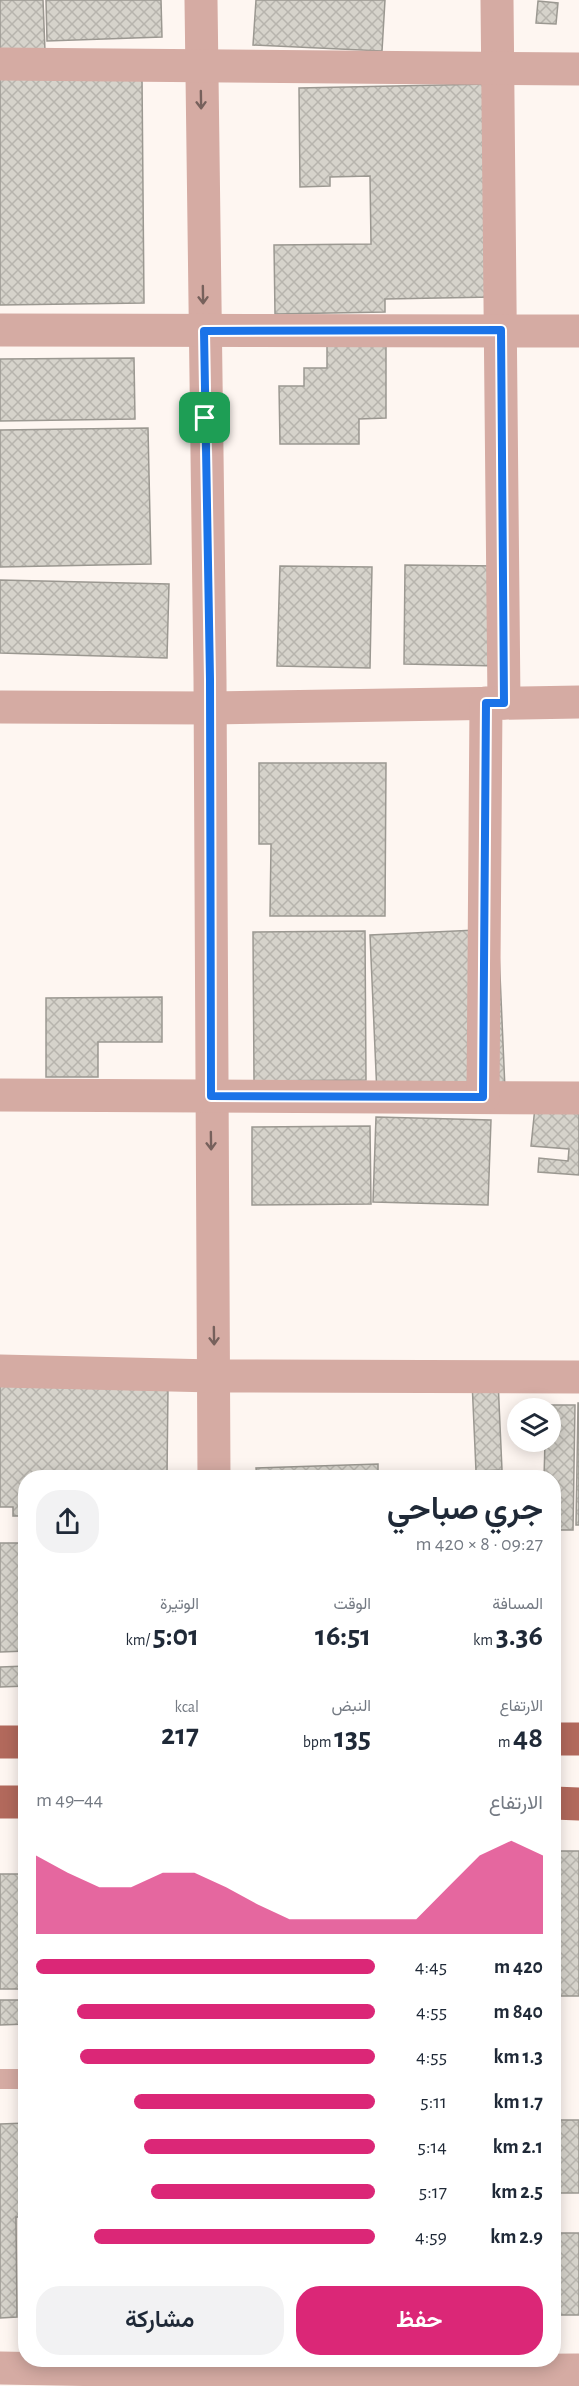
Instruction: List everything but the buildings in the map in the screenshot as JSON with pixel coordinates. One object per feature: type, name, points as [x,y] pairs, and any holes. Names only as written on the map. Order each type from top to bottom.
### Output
[{"type":"main road","points":[[561,1739],[579,1739]]},
{"type":"main road","points":[[0,1742],[18,1742]]},
{"type":"main road","points":[[0,1802],[18,1802]]},
{"type":"main road","points":[[561,1803],[579,1804]]},
{"type":"street","points":[[201,0],[200,66],[210,708],[214,1470]]},
{"type":"street","points":[[483,1097],[495,703],[501,330],[497,0]]},
{"type":"street","points":[[0,64],[579,69]]},
{"type":"street","points":[[0,330],[579,331]]},
{"type":"street","points":[[0,707],[210,708],[579,702]]},
{"type":"street","points":[[0,1095],[579,1098]]},
{"type":"street","points":[[0,1371],[214,1376],[579,1377]]},
{"type":"street","points":[[0,2368],[223,2373],[579,2370]]},
{"type":"lane","points":[[0,2079],[18,2079]]},
{"type":"route","points":[[501,330],[504,703],[486,703],[483,1097],[211,1096],[210,679],[205,418],[204,331],[501,330]]}]
